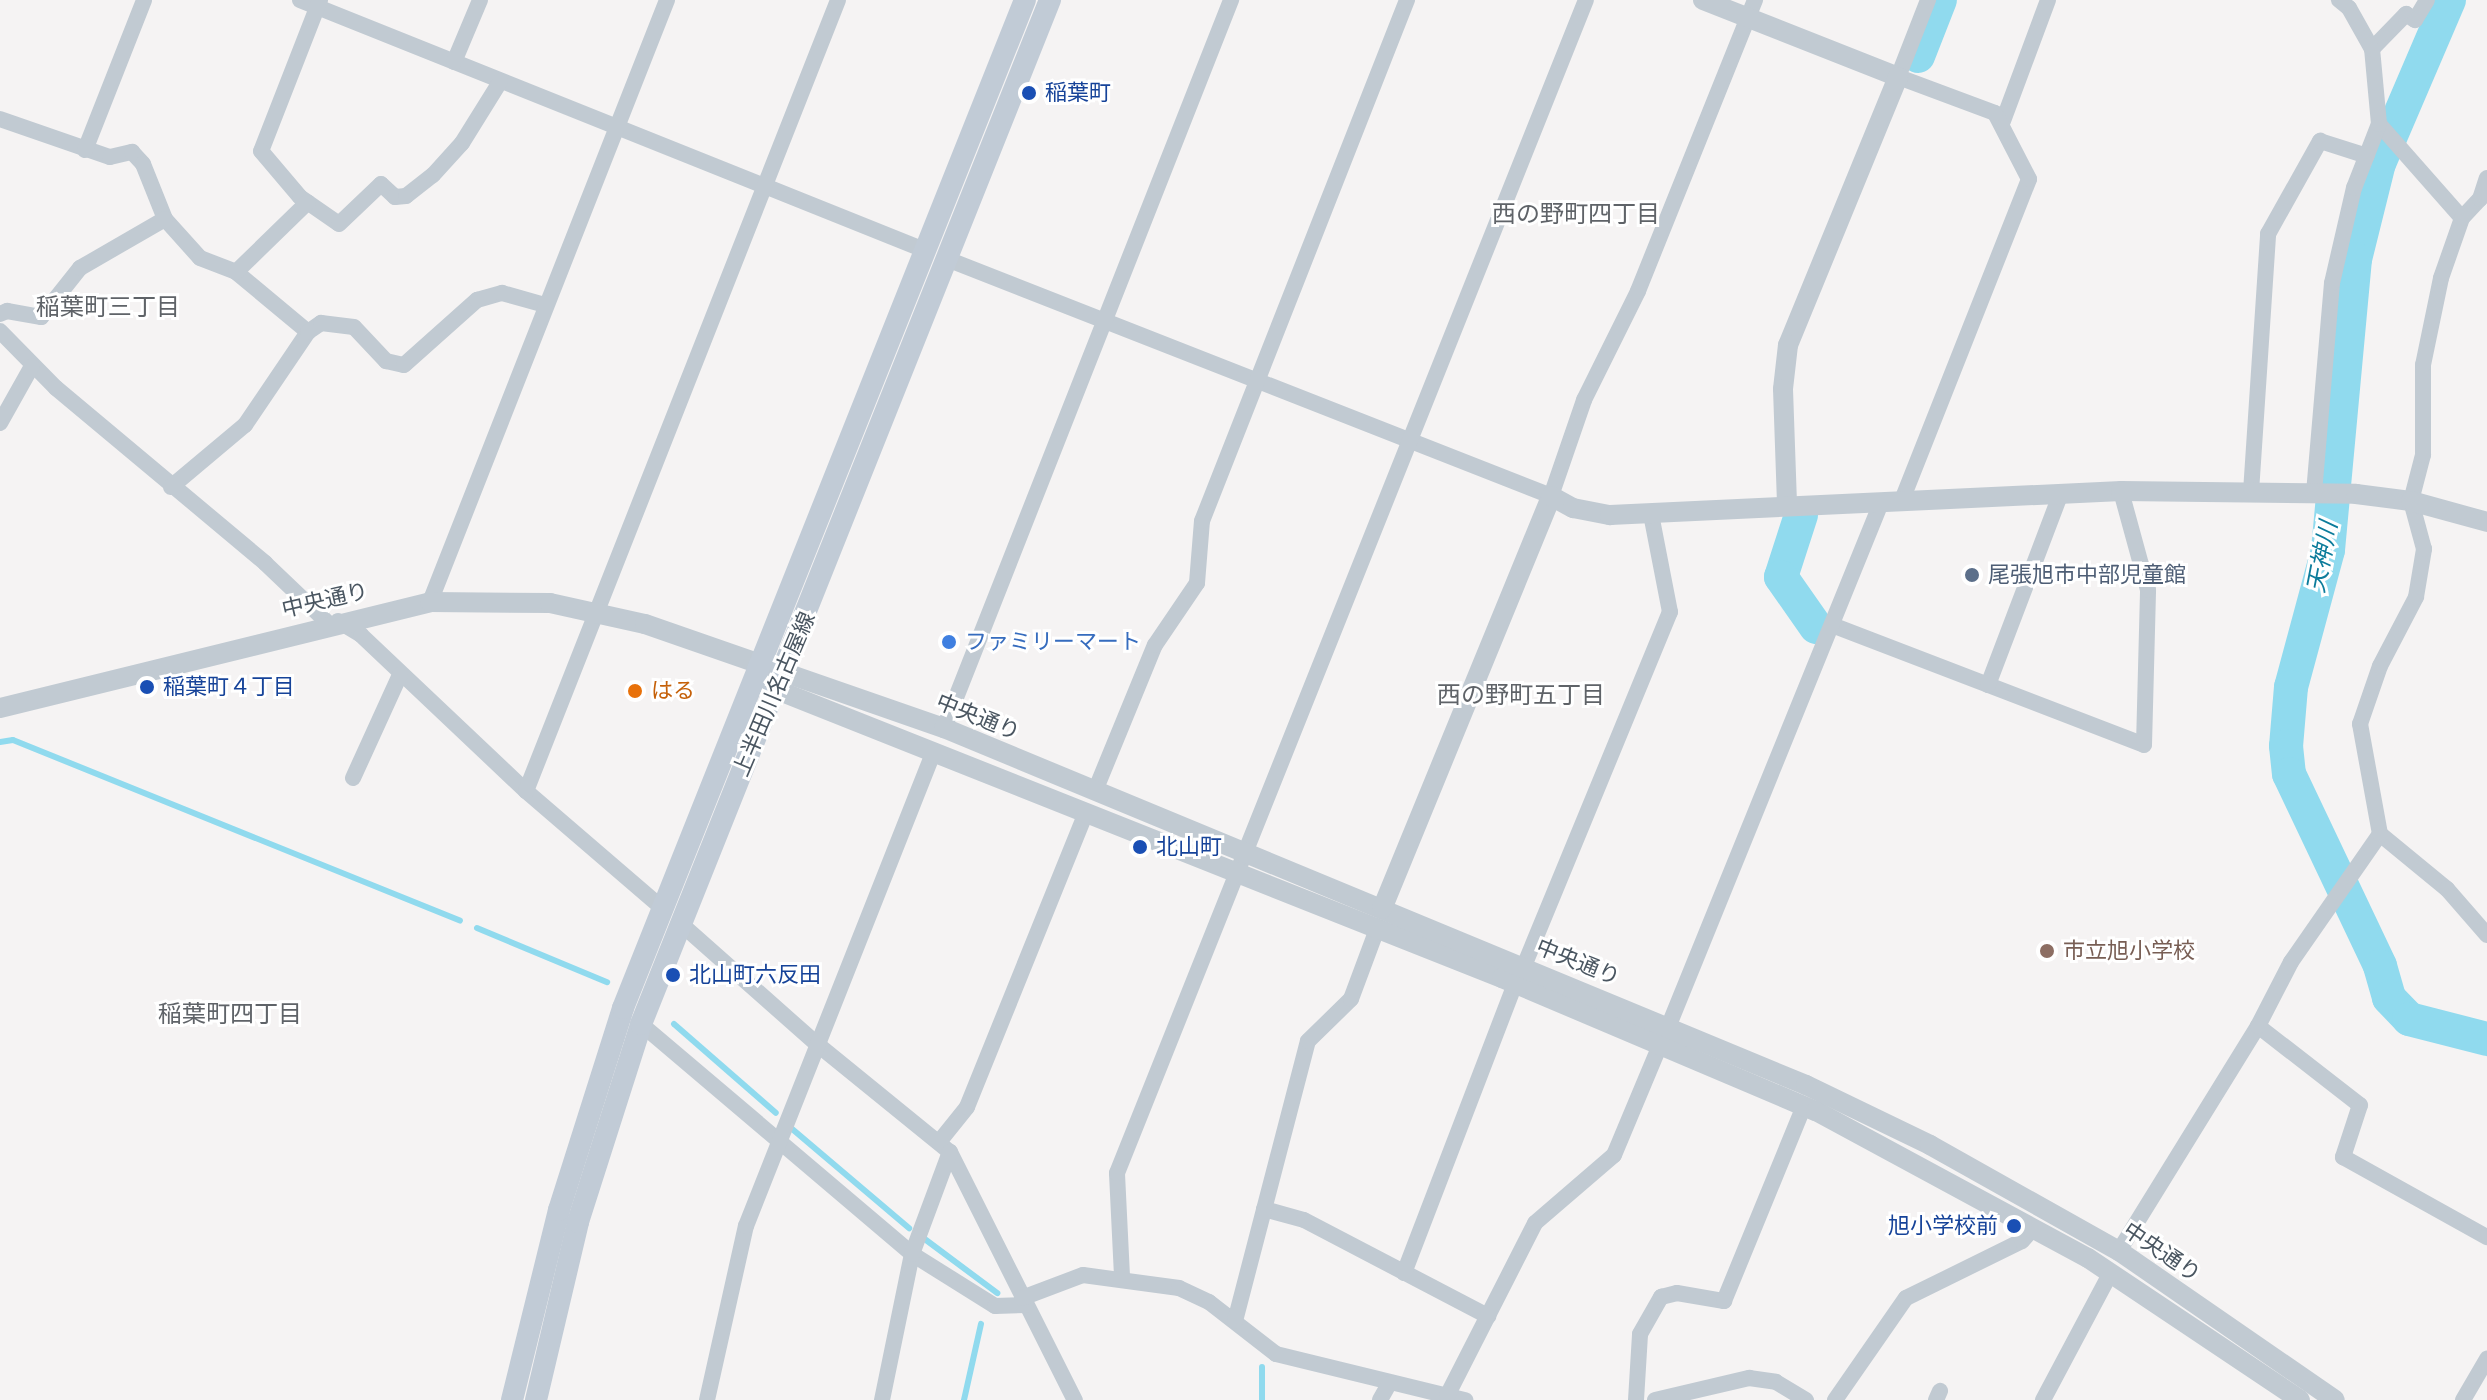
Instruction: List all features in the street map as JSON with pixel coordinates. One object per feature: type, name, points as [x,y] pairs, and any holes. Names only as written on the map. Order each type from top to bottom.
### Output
[{"type":"main road","name":"上半田川名古屋線","points":[[512,1400],[567,1182],[623,1008],[671,916],[781,680],[937,255],[1025,0]]},
{"type":"main road","name":"上半田川名古屋線","points":[[536,1400],[578,1222],[641,1024],[671,916],[756,665],[1050,0]]},
{"type":"street","points":[[85,150],[144,0]]},
{"type":"street","points":[[300,0],[319,3],[500,82],[1551,496],[1573,508],[1610,515],[2061,493],[2251,492],[2356,494],[2411,501],[2487,522]]},
{"type":"street","points":[[454,62],[480,0]]},
{"type":"street","points":[[430,602],[667,0]]},
{"type":"street","points":[[526,791],[762,185],[838,0]]},
{"type":"street","points":[[944,728],[1101,320],[1231,0]]},
{"type":"street","points":[[1095,791],[1155,645],[1197,583],[1202,521],[1407,0]]},
{"type":"street","points":[[1122,1276],[1117,1173],[1586,0]]},
{"type":"street","points":[[1669,1025],[1832,625],[1891,502],[2029,179],[2003,121],[1995,113],[1898,77],[1752,8],[1703,0]]},
{"type":"street","points":[[1787,505],[1783,389],[1788,345],[1928,0]]},
{"type":"street","points":[[2003,121],[2048,0]]},
{"type":"street","points":[[2314,493],[2332,283],[2341,234],[2380,125],[2372,49],[2349,8],[2339,0]]},
{"type":"street","points":[[2372,49],[2406,14],[2415,20],[2427,0]]},
{"type":"street","points":[[319,3],[261,151],[269,166],[308,202],[339,224],[381,184],[395,197],[406,196],[448,160],[500,82]]},
{"type":"street","points":[[1235,1321],[1308,1041],[1351,999],[1380,919],[1551,496],[1584,400],[1638,291],[1752,8]]},
{"type":"street","points":[[0,119],[110,157],[132,152],[143,164],[165,219],[200,258],[236,272],[308,332]]},
{"type":"street","points":[[2380,125],[2406,160],[2462,218]]},
{"type":"street","points":[[2251,492],[2268,234],[2320,141],[2367,156]]},
{"type":"street","points":[[2487,178],[2480,199],[2462,218],[2441,278],[2423,365],[2423,455],[2411,501],[2424,549],[2416,597],[2380,666],[2360,724],[2380,834],[2447,889],[2487,935]]},
{"type":"street","points":[[236,272],[308,202]]},
{"type":"street","points":[[0,314],[7,311],[41,317],[80,268],[165,219]]},
{"type":"street","points":[[171,487],[245,425],[308,332],[321,323],[345,324],[386,361],[404,365],[477,300],[502,293],[545,305]]},
{"type":"street","points":[[0,331],[32,366],[171,487],[333,622],[361,635],[526,791],[817,1044],[945,1147],[1075,1400]]},
{"type":"street","points":[[0,423],[32,366]]},
{"type":"street","points":[[1832,625],[2144,745],[2148,590],[2121,491]]},
{"type":"street","points":[[1988,685],[2061,493]]},
{"type":"street","points":[[1404,1273],[1520,975],[1670,612],[1651,514]]},
{"type":"street","name":"中央通り","points":[[0,708],[333,622],[430,602],[550,603],[595,611],[756,665],[781,680],[934,751],[1237,873],[1380,919],[1520,975],[1669,1025],[1930,1145],[2119,1251],[2335,1400]]},
{"type":"street","points":[[353,778],[400,675]]},
{"type":"street","name":"中央通り","points":[[781,680],[944,728],[1245,852],[1380,919]]},
{"type":"street","points":[[707,1400],[746,1226],[934,751]]},
{"type":"street","points":[[882,1400],[912,1254],[945,1147],[967,1107],[1086,812]]},
{"type":"street","points":[[2119,1251],[2258,1026],[2291,962],[2327,908],[2361,866],[2380,834]]},
{"type":"street","name":"中央通り","points":[[1520,975],[1660,1045],[1804,1106],[2034,1227],[2111,1272],[2300,1400]]},
{"type":"street","points":[[641,1024],[779,1137],[912,1254],[995,1306],[1024,1301],[1083,1275],[1122,1276],[1179,1288],[1235,1321],[1276,1354],[1389,1384],[1465,1400]]},
{"type":"street","points":[[2258,1026],[2360,1105],[2343,1157],[2487,1237]]},
{"type":"street","points":[[1447,1396],[1535,1223],[1614,1155],[1660,1045]]},
{"type":"street","points":[[1636,1400],[1640,1334],[1661,1297],[1677,1293],[1724,1301],[1804,1106]]},
{"type":"street","points":[[1264,1209],[1304,1220],[1488,1316]]},
{"type":"street","points":[[1835,1400],[1906,1298],[2022,1241],[2034,1227]]},
{"type":"street","points":[[2043,1400],[2111,1272]]},
{"type":"street","points":[[2463,1400],[2487,1359]]},
{"type":"street","points":[[1655,1400],[1749,1378],[1776,1382],[1804,1399]]},
{"type":"street","points":[[1380,1400],[1389,1384]]},
{"type":"waterway","points":[[1918,56],[1940,0]]},
{"type":"waterway","name":"天神川","points":[[2449,0],[2379,163],[2355,259],[2328,550],[2291,687],[2286,746],[2289,774],[2380,966],[2389,998],[2409,1019],[2487,1039]]},
{"type":"waterway","points":[[1801,515],[1781,577],[1816,627]]},
{"type":"waterway","points":[[0,742],[13,740],[460,921]]},
{"type":"waterway","points":[[477,928],[607,982]]},
{"type":"waterway","points":[[674,1024],[776,1113]]},
{"type":"waterway","points":[[791,1128],[909,1228]]},
{"type":"waterway","points":[[922,1237],[997,1293]]},
{"type":"waterway","points":[[964,1400],[981,1324]]},
{"type":"waterway","points":[[1262,1367],[1262,1400]]},
{"type":"place","name":"稲葉町","points":[[1029,93]]},
{"type":"place","name":"尾張旭市中部児童館","points":[[1972,575]]},
{"type":"place","name":"ファミリーマート","points":[[949,642]]},
{"type":"place","name":"稲葉町４丁目","points":[[147,687]]},
{"type":"place","name":"はる","points":[[635,691]]},
{"type":"place","name":"北山町","points":[[1140,847]]},
{"type":"place","name":"市立旭小学校","points":[[2047,951]]},
{"type":"place","name":"北山町六反田","points":[[673,975]]},
{"type":"place","name":"旭小学校前","points":[[2014,1226]]},
{"type":"district","name":"西の野町四丁目","points":[[1576,214]]},
{"type":"district","name":"稲葉町三丁目","points":[[108,307]]},
{"type":"district","name":"西の野町五丁目","points":[[1521,695]]},
{"type":"district","name":"稲葉町四丁目","points":[[230,1014]]}]
